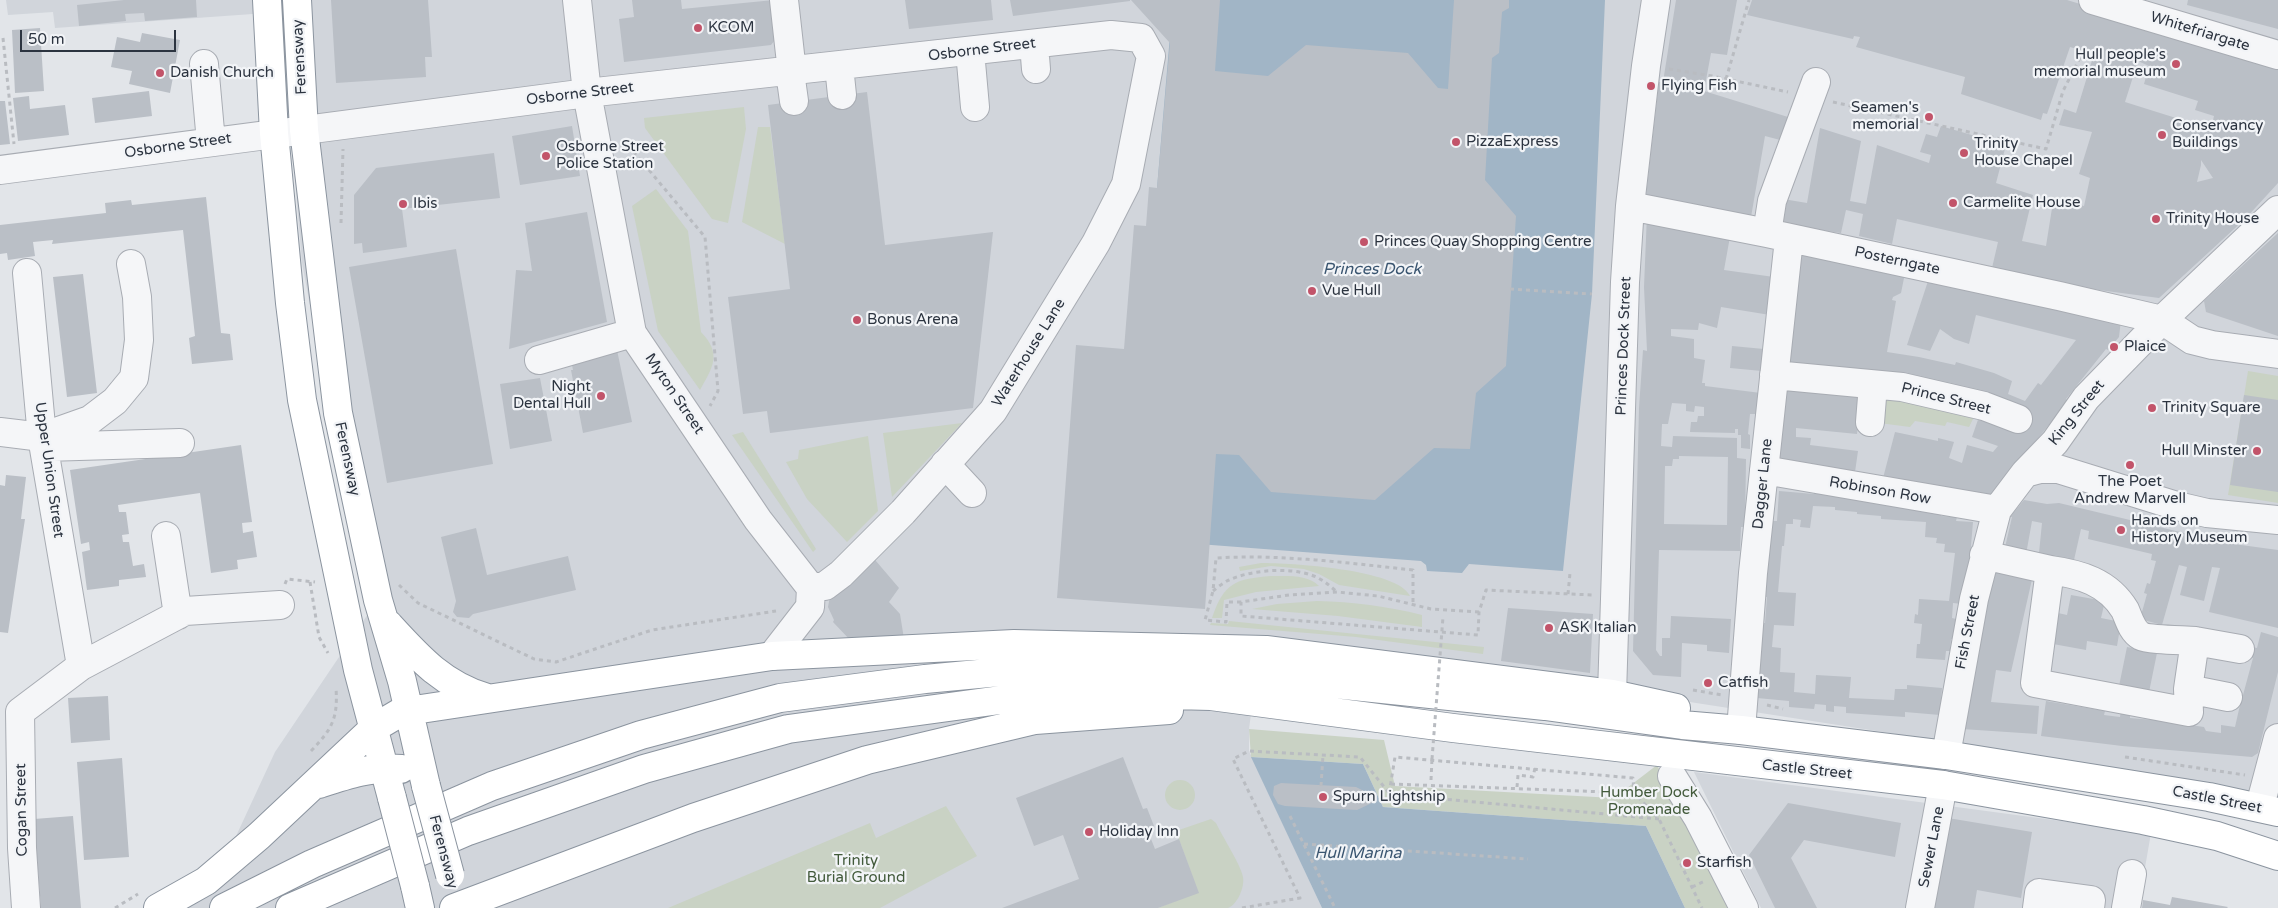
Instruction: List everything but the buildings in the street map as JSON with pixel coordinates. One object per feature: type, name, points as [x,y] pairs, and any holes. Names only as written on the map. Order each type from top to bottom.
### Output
[{"type":"highway","name":"Ferensway","points":[[267,0],[274,133],[290,303],[302,400],[338,583],[417,897]]},
{"type":"highway","name":"Ferensway","points":[[297,0],[304,130],[338,413],[374,578],[400,673],[424,779],[450,875],[456,908]]},
{"type":"highway","points":[[384,619],[419,658],[447,680],[464,691],[487,698]]},
{"type":"highway","points":[[149,901],[206,881],[310,787],[371,718],[409,710],[772,656],[1014,644],[1266,650],[1612,694],[1701,714],[1741,730]]},
{"type":"highway","points":[[224,908],[312,864],[492,786],[641,735],[780,698],[926,679],[1042,668],[1155,671],[1287,679],[1545,706],[1682,726],[1741,730]]},
{"type":"highway","points":[[290,908],[468,830],[644,769],[788,729],[1044,694],[1095,693],[1211,696],[1357,715]]},
{"type":"highway","points":[[456,908],[693,818],[784,786],[867,760],[1036,720],[1195,708],[1357,715]]},
{"type":"highway","name":"Castle Street","points":[[1357,715],[1943,785],[2143,820],[2217,836],[2278,856]]},
{"type":"highway","name":"Castle Street","points":[[1741,730],[1946,755],[2209,797],[2272,805]]},
{"type":"highway","points":[[310,787],[368,769],[384,767],[424,779]]},
{"type":"highway","points":[[498,908],[522,883]]},
{"type":"street","name":"Myton Street","points":[[577,0],[587,93],[632,333],[698,428],[758,520],[811,588]]},
{"type":"street","points":[[784,0],[794,101]]},
{"type":"street","name":"Princes Dock Street","points":[[1612,694],[1624,307],[1630,206],[1646,66],[1656,0]]},
{"type":"street","name":"Whitefriargate","points":[[2104,1],[2278,55]]},
{"type":"street","name":"Osborne Street","points":[[8,169],[587,93],[970,51],[1035,56],[1111,35],[1141,38],[1152,56]]},
{"type":"street","points":[[970,51],[975,107]]},
{"type":"street","name":"Waterhouse Lane","points":[[811,588],[825,586],[841,574],[903,512],[993,411],[1096,243],[1126,184],[1152,56]]},
{"type":"street","points":[[204,64],[211,142]]},
{"type":"street","points":[[839,66],[842,95]]},
{"type":"street","name":"Dagger Lane","points":[[1741,730],[1753,573],[1774,376],[1778,236],[1772,201],[1814,90]]},
{"type":"street","name":"Posterngate","points":[[1630,206],[1778,236],[2162,320]]},
{"type":"street","name":"King Street","points":[[1997,510],[2025,473],[2055,442],[2086,398],[2162,320],[2278,210]]},
{"type":"street","points":[[43,442],[90,420],[115,401],[134,378],[139,340],[137,297],[131,264]]},
{"type":"street","name":"Upper Union Street","points":[[27,273],[43,442],[81,666]]},
{"type":"street","points":[[2162,320],[2192,340],[2212,345],[2278,354]]},
{"type":"street","points":[[539,360],[632,333]]},
{"type":"street","name":"Prince Street","points":[[1774,376],[1902,387],[1984,406],[2018,419]]},
{"type":"street","points":[[1870,422],[1873,385]]},
{"type":"street","points":[[0,432],[43,442],[180,443]]},
{"type":"street","points":[[945,464],[972,493]]},
{"type":"street","points":[[2025,473],[2040,469],[2058,470],[2184,508],[2207,513],[2278,520]]},
{"type":"street","name":"Robinson Row","points":[[1764,470],[1997,510]]},
{"type":"street","name":"Fish Street","points":[[1946,755],[1984,555],[1997,510]]},
{"type":"street","points":[[166,536],[178,615]]},
{"type":"street","points":[[1984,555],[2050,570],[2079,574],[2103,586],[2124,608],[2132,627],[2142,636],[2240,649]]},
{"type":"street","points":[[2050,570],[2035,683],[2189,712],[2188,688],[2195,642]]},
{"type":"street","points":[[772,656],[810,607],[811,588]]},
{"type":"street","points":[[10,712],[81,666],[185,612],[280,605]]},
{"type":"street","points":[[2188,688],[2228,697]]},
{"type":"street","name":"Cogan Street","points":[[10,712],[21,763],[26,908]]},
{"type":"street","points":[[2272,805],[2278,738]]},
{"type":"street","points":[[1672,776],[1698,818],[1744,908]]},
{"type":"street","name":"Sewer Lane","points":[[1920,908],[1943,785]]},
{"type":"street","points":[[2252,847],[2278,861]]},
{"type":"street","points":[[2126,908],[2132,874]]},
{"type":"street","points":[[2037,908],[2040,893],[2091,900],[2090,908]]},
{"type":"path","points":[[1726,79],[1749,0]]},
{"type":"path","points":[[3,38],[8,169]]},
{"type":"path","points":[[1646,66],[1726,79],[1814,90],[2046,148],[2063,90],[2083,52]]},
{"type":"path","points":[[598,152],[628,145],[705,237],[718,390],[698,428]]},
{"type":"path","points":[[341,225],[343,146]]},
{"type":"path","points":[[1510,289],[1592,294]]},
{"type":"path","points":[[1413,605],[1413,570],[1314,559],[1247,556],[1216,558],[1213,591],[1205,620],[1226,622],[1227,602],[1337,592],[1378,596],[1431,610],[1479,612]]},
{"type":"path","points":[[1213,591],[1229,580],[1244,575],[1284,571],[1310,574],[1337,592]]},
{"type":"path","points":[[1568,594],[1570,573]]},
{"type":"path","points":[[374,578],[390,576],[418,603],[534,659],[556,662],[652,630],[773,610],[798,624]]},
{"type":"path","points":[[310,582],[319,637],[332,659]]},
{"type":"path","points":[[1242,602],[1241,616],[1341,623],[1442,634],[1478,635],[1479,612],[1486,590],[1616,596]]},
{"type":"path","points":[[1431,780],[1443,617]]},
{"type":"path","points":[[310,752],[330,731],[337,702],[336,684]]},
{"type":"path","points":[[1242,908],[1300,898],[1233,760],[1249,750],[1360,757],[1389,794],[1659,819]]},
{"type":"path","points":[[1321,786],[1322,755]]},
{"type":"path","points":[[1389,794],[1395,757],[1515,766],[1633,778],[1634,793],[1659,819],[1702,908]]},
{"type":"path","points":[[1517,787],[1518,775],[1533,776],[1535,768]]},
{"type":"path","points":[[1391,784],[1517,787],[1634,793]]},
{"type":"path","points":[[1290,816],[1334,908]]},
{"type":"path","points":[[1304,844],[1528,858]]},
{"type":"path","points":[[115,908],[149,901]]},
{"type":"shaded area","points":[[6,0],[2278,0],[2278,802],[1986,748],[1619,691],[1258,662],[1249,729],[1249,751],[1322,908],[171,908],[212,888],[275,752],[368,614],[302,263],[281,12],[55,28],[53,12],[8,15]]},
{"type":"shaded area","points":[[1694,772],[2151,833],[2138,908],[1761,908]]},
{"type":"green space","points":[[744,107],[746,129],[728,223],[712,219],[645,128],[644,118]]},
{"type":"green space","points":[[758,127],[770,127],[785,244],[742,222]]},
{"type":"green space","points":[[656,189],[688,231],[701,332],[712,347],[713,354],[712,367],[700,390],[658,331],[632,206]]},
{"type":"green space","name":"Hull Minster","points":[[2248,371],[2278,376],[2278,503],[2228,495]]},
{"type":"green space","points":[[1886,392],[1975,415],[1969,427],[1947,422],[1945,426],[1915,421],[1910,427],[1879,423]]},
{"type":"green space","points":[[962,423],[892,497],[883,433]]},
{"type":"green space","points":[[743,432],[816,549],[813,552],[732,435]]},
{"type":"green space","points":[[868,436],[878,511],[847,542],[807,499],[786,462],[798,459],[799,450]]},
{"type":"green space","points":[[1261,563],[1317,566],[1365,574],[1386,579],[1401,587],[1410,596],[1339,585],[1319,574],[1304,569],[1271,566],[1240,571],[1239,567]]},
{"type":"green space","points":[[1271,576],[1309,579],[1319,586],[1256,592],[1224,600],[1222,618],[1212,618],[1221,597],[1233,585],[1240,581]]},
{"type":"green space","points":[[1317,601],[1370,605],[1422,615],[1422,627],[1338,616],[1252,609],[1277,604]]},
{"type":"green space","points":[[1229,621],[1484,647],[1483,654],[1356,637],[1210,625],[1211,623],[1228,624]]},
{"type":"green space","name":"Humber Dock Promenade","points":[[1249,729],[1384,740],[1395,786],[1614,798],[1657,765],[1731,908],[1685,908],[1646,826],[1383,807],[1363,764],[1251,757]]},
{"type":"green space","points":[[1180,780],[1190,785],[1195,795],[1190,805],[1180,810],[1170,805],[1165,795],[1170,785]]},
{"type":"green space","name":"Trinity Burial Ground","points":[[946,806],[977,856],[880,908],[668,908],[870,823],[876,838]]},
{"type":"green space","points":[[1211,819],[1216,823],[1242,872],[1243,886],[1240,895],[1228,908],[1158,908],[1198,892],[1176,831]]},
{"type":"water","name":"Princes Dock","points":[[1173,0],[1605,0],[1592,294],[1563,571],[1469,564],[1462,573],[1427,571],[1426,565],[1421,561],[1133,539],[1157,188]]},
{"type":"water","name":"Hull Marina","points":[[1251,757],[1363,764],[1383,807],[1646,826],[1685,908],[1322,908]]},
{"type":"place","name":"KCOM","points":[[698,28]]},
{"type":"place","name":"Hull people's memorial museum","points":[[2176,64]]},
{"type":"place","name":"Danish Church","points":[[160,73]]},
{"type":"place","name":"Flying Fish","points":[[1651,86]]},
{"type":"place","name":"Seamen's memorial","points":[[1929,117]]},
{"type":"place","name":"Conservancy Buildings","points":[[2162,135]]},
{"type":"place","name":"PizzaExpress","points":[[1456,142]]},
{"type":"place","name":"Trinity House Chapel","points":[[1964,153]]},
{"type":"place","name":"Osborne Street Police Station","points":[[546,156]]},
{"type":"place","name":"Carmelite House","points":[[1953,203]]},
{"type":"place","name":"Ibis","points":[[403,204]]},
{"type":"place","name":"Trinity House","points":[[2156,219]]},
{"type":"place","name":"Princes Quay Shopping Centre","points":[[1364,242]]},
{"type":"place","name":"Vue Hull","points":[[1312,291]]},
{"type":"place","name":"Bonus Arena","points":[[857,320]]},
{"type":"place","name":"Plaice","points":[[2114,347]]},
{"type":"place","name":"Night Dental Hull","points":[[601,396]]},
{"type":"place","name":"Trinity Square","points":[[2152,408]]},
{"type":"place","name":"Hull Minster","points":[[2257,451]]},
{"type":"place","name":"The Poet Andrew Marvell","points":[[2130,465]]},
{"type":"place","name":"Hands on History Museum","points":[[2121,530]]},
{"type":"place","name":"ASK Italian","points":[[1549,628]]},
{"type":"place","name":"Catfish","points":[[1708,683]]},
{"type":"place","name":"Spurn Lightship","points":[[1323,797]]},
{"type":"place","name":"Holiday Inn","points":[[1089,832]]},
{"type":"place","name":"Starfish","points":[[1687,863]]}]
